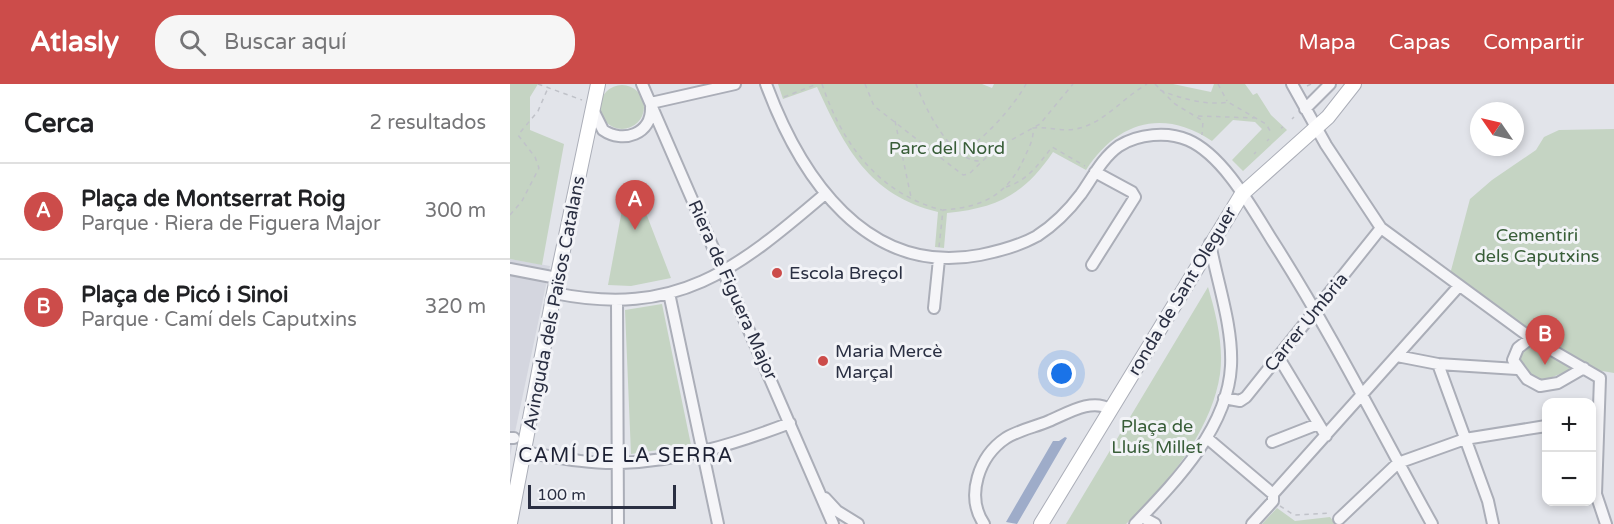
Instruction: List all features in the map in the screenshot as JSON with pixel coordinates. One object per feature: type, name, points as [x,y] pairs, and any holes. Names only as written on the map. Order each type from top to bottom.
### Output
[{"type":"street","points":[[609,84],[595,99],[603,130],[624,137],[636,134],[645,126],[651,112],[651,103],[735,84]]},
{"type":"street","points":[[636,84],[644,88]]},
{"type":"street","points":[[766,84],[784,129],[825,194],[858,226],[882,241],[919,255],[995,252],[1036,236],[1067,211],[1091,169],[1118,147],[1134,139],[1169,135],[1187,139],[1202,148],[1217,162],[1242,194],[1317,310],[1432,524]]},
{"type":"street","points":[[1305,109],[1330,84]]},
{"type":"street","name":"ronda de Sant Oleguer","points":[[1041,524],[1210,243],[1242,194],[1334,111],[1354,84]]},
{"type":"street","points":[[1297,85],[1305,109],[1316,128],[1381,228],[1531,338],[1600,378],[1596,410]]},
{"type":"street","name":"Riera de Figuera Major","points":[[644,88],[726,271],[833,524]]},
{"type":"street","name":"Avinguda dels Països Catalans","points":[[510,523],[557,278],[595,99]]},
{"type":"street","points":[[1091,169],[1132,192],[1135,198],[1092,265]]},
{"type":"street","points":[[554,293],[590,300],[617,300],[669,293],[706,282],[726,271],[773,237],[825,194]]},
{"type":"street","name":"Carrer Umbria","points":[[1224,398],[1240,401],[1279,358],[1381,228]]},
{"type":"street","points":[[1138,520],[1178,479],[1207,438],[1224,398],[1231,365],[1210,243]]},
{"type":"street","points":[[934,308],[939,253]]},
{"type":"street","points":[[510,269],[557,278]]},
{"type":"street","points":[[1252,524],[1326,436],[1459,286]]},
{"type":"street","points":[[669,293],[718,524]]},
{"type":"street","points":[[617,300],[618,524]]},
{"type":"street","points":[[1531,338],[1518,348],[1513,360],[1517,369],[1540,386],[1558,383],[1584,368]]},
{"type":"street","points":[[1397,356],[1438,364],[1517,369]]},
{"type":"street","points":[[1279,358],[1326,436]]},
{"type":"street","points":[[1438,364],[1494,524]]},
{"type":"street","points":[[984,524],[975,505],[975,491],[982,465],[999,443],[1022,431],[1094,403],[1110,409]]},
{"type":"street","points":[[524,452],[619,463],[702,452],[790,423]]},
{"type":"street","points":[[1272,442],[1318,424]]},
{"type":"street","points":[[1338,519],[1398,463],[1465,439],[1542,427]]},
{"type":"street","points":[[1207,438],[1273,497]]},
{"type":"street","points":[[1595,452],[1596,494],[1606,524]]},
{"type":"street","points":[[823,496],[837,511],[858,524]]},
{"type":"street","points":[[1138,520],[1155,524]]},
{"type":"path","points":[[538,84],[570,97],[595,99]]},
{"type":"path","points":[[784,97],[818,84]]},
{"type":"path","points":[[822,84],[840,126],[861,157],[886,184],[901,196],[911,197],[920,203],[943,210],[982,203],[1005,187],[1019,170],[1034,134],[1033,128]]},
{"type":"path","points":[[865,84],[874,106],[895,120],[956,171],[969,174],[995,149],[1040,124],[1073,84]]},
{"type":"path","points":[[916,84],[934,123],[959,151],[974,161],[980,161]]},
{"type":"path","points":[[959,151],[974,144],[1007,112],[1026,84]]},
{"type":"path","points":[[1033,128],[1067,130],[1082,128],[1099,119],[1147,84]]},
{"type":"path","points":[[1155,84],[1175,104],[1198,116],[1257,118]]},
{"type":"path","points":[[1218,84],[1228,102],[1257,118],[1271,129],[1272,134]]},
{"type":"path","points":[[1297,85],[1311,84]]},
{"type":"path","points":[[510,215],[522,201],[539,168],[535,157],[518,135],[538,111],[548,88]]},
{"type":"path","points":[[1160,90],[1183,97],[1228,102]]},
{"type":"path","points":[[1198,116],[1205,126],[1202,135]]},
{"type":"path","points":[[895,120],[895,130],[911,197]]},
{"type":"path","points":[[1005,187],[1016,184],[1028,176],[1052,147],[1091,169]]},
{"type":"path","points":[[939,253],[943,210]]},
{"type":"path","points":[[1273,497],[1294,515],[1338,519]]},
{"type":"shaded area","points":[[510,259],[550,266],[510,456]]},
{"type":"green space","points":[[510,84],[538,84],[530,97],[530,130],[564,144],[542,265],[510,259]]},
{"type":"green space","name":"Parc del Nord","points":[[778,84],[982,84],[992,88],[994,84],[1173,84],[1211,92],[1214,84],[1245,84],[1253,95],[1257,93],[1271,115],[1287,130],[1243,171],[1232,160],[1262,129],[1255,122],[1233,120],[1212,141],[1194,131],[1176,125],[1159,123],[1142,125],[1112,141],[1086,170],[1053,152],[1032,179],[1008,196],[981,207],[947,213],[944,248],[935,247],[938,212],[894,194],[876,181],[849,148],[817,87],[783,99]]},
{"type":"green space","points":[[622,85],[638,91],[644,107],[638,123],[622,129],[606,123],[600,107],[606,91]]},
{"type":"green space","name":"Cementiri dels Caputxins","points":[[1614,129],[1614,373],[1584,368],[1449,278],[1470,199],[1492,180],[1536,150],[1544,137],[1559,130]]},
{"type":"green space","points":[[634,182],[671,278],[631,286],[608,285],[627,183]]},
{"type":"green space","name":"Plaça de Lluís Millet","points":[[1208,287],[1218,330],[1221,363],[1215,395],[1208,416],[1197,436],[1171,475],[1126,524],[1066,524]]},
{"type":"green space","points":[[662,304],[691,445],[631,454],[625,310]]},
{"type":"green space","points":[[1532,343],[1575,368],[1540,382],[1533,379],[1518,362],[1520,352]]},
{"type":"green space","points":[[1277,508],[1295,521],[1330,517],[1336,524],[1262,524]]},
{"type":"water","points":[[1067,438],[1017,524],[1006,522],[1053,441],[1059,441]]},
{"type":"place","name":"Plaça de Montserrat Roig","points":[[635,230]]},
{"type":"place","name":"Escola Breçol","points":[[777,273]]},
{"type":"place","name":"Maria Mercè Marçal","points":[[823,361]]},
{"type":"place","name":"Plaça de Picó i Sinoi","points":[[1545,365]]},
{"type":"district","name":"CAMÍ DE LA SERRA","points":[[626,455]]}]
